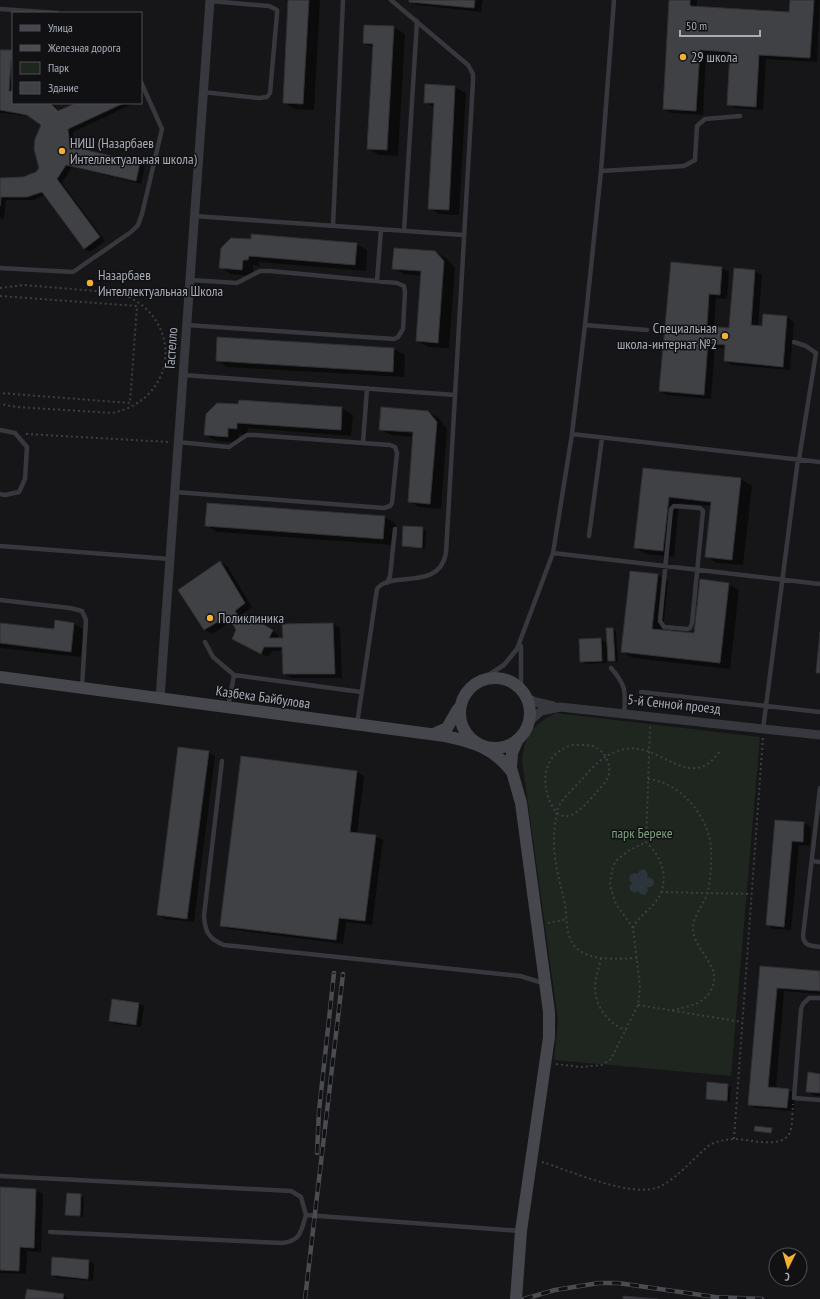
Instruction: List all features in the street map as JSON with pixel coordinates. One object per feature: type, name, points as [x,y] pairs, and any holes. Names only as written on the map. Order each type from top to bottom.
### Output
[{"type":"street","name":"Гастелло","points":[[160,698],[210,1]]},
{"type":"street","name":"Казбека Байбулова","points":[[0,677],[434,734],[477,743],[499,758],[512,772]]},
{"type":"street","points":[[434,734],[445,730],[450,725],[466,691],[479,681],[490,677],[502,678],[512,682],[524,693],[540,704],[560,707]]},
{"type":"street","points":[[460,706],[459,716],[462,727],[468,736],[477,743],[487,747],[498,748],[509,745],[518,739],[525,731],[529,722],[530,709],[524,693]]},
{"type":"street","name":"5-й Сенной проезд","points":[[529,722],[541,711],[560,707],[820,735]]},
{"type":"street","points":[[516,1299],[521,1231],[549,1037],[549,1012],[520,803],[512,772],[511,757],[518,739]]},
{"type":"lane","points":[[332,226],[342,0]]},
{"type":"lane","points":[[356,724],[377,589],[387,583],[425,576],[441,566],[445,560],[456,395],[463,235],[473,74],[468,65],[391,0]]},
{"type":"lane","points":[[479,681],[504,665],[514,654],[521,640],[553,553],[572,434],[586,325],[601,171],[614,0]]},
{"type":"lane","points":[[204,92],[259,98],[267,97],[270,94],[277,14],[277,10],[269,6],[210,1]]},
{"type":"lane","points":[[0,9],[43,12]]},
{"type":"lane","points":[[404,231],[417,21]]},
{"type":"lane","points":[[0,268],[73,272],[131,232],[138,225],[142,214],[162,128],[142,84]]},
{"type":"lane","points":[[601,171],[684,166],[695,160],[697,126],[705,119],[740,116]]},
{"type":"lane","points":[[194,216],[463,235]]},
{"type":"lane","points":[[377,281],[381,229]]},
{"type":"lane","points":[[187,325],[394,339],[398,337],[403,329],[405,288],[397,283],[265,270],[237,283],[190,280]]},
{"type":"lane","points":[[586,325],[647,330]]},
{"type":"lane","points":[[763,730],[798,459],[816,353],[806,346],[794,342]]},
{"type":"lane","points":[[183,375],[456,395]]},
{"type":"lane","points":[[363,443],[367,388]]},
{"type":"lane","points":[[0,430],[15,433],[27,447],[25,479],[20,492],[6,495],[0,494]]},
{"type":"lane","points":[[572,434],[820,462]]},
{"type":"lane","points":[[175,492],[387,508],[390,506],[392,500],[396,449],[390,445],[251,435],[229,447],[178,442]]},
{"type":"lane","points":[[589,536],[602,438]]},
{"type":"lane","points":[[676,505],[700,508],[703,511],[698,570],[690,628],[664,627],[660,621],[665,567],[671,507],[676,505]]},
{"type":"lane","points":[[387,583],[390,576],[396,529]]},
{"type":"lane","points":[[0,546],[170,558]]},
{"type":"lane","points":[[553,553],[782,581],[820,584]]},
{"type":"lane","points":[[0,600],[70,608],[82,611],[86,620],[82,687]]},
{"type":"lane","points":[[521,640],[519,670],[524,693]]},
{"type":"lane","points":[[205,642],[213,656],[223,667],[234,675],[361,692]]},
{"type":"lane","points":[[611,668],[625,687],[624,714]]},
{"type":"lane","points":[[228,707],[234,675]]},
{"type":"lane","points":[[641,692],[820,712]]},
{"type":"lane","points":[[222,761],[204,916],[208,934],[214,941],[224,945],[520,976],[545,983]]},
{"type":"lane","points":[[820,788],[804,940],[808,945],[820,947]]},
{"type":"lane","points":[[812,861],[820,862]]},
{"type":"lane","points":[[820,998],[809,998],[803,1004],[801,1009],[794,1098],[820,1100]]},
{"type":"lane","points":[[0,1176],[291,1191],[301,1197],[306,1215],[299,1236],[294,1240],[282,1243],[50,1232]]},
{"type":"lane","points":[[306,1215],[521,1231]]},
{"type":"path","points":[[0,288],[24,285],[119,293],[129,296],[138,301],[152,314],[162,332],[166,351],[163,370],[154,388],[140,402],[122,411],[112,413],[17,407],[0,404]]},
{"type":"path","points":[[0,296],[137,306],[130,403],[0,393]]},
{"type":"path","points":[[15,433],[178,442]]},
{"type":"path","points":[[646,842],[650,717]]},
{"type":"path","points":[[734,1139],[763,730]]},
{"type":"path","points":[[580,745],[595,747],[605,757],[610,771],[608,779],[584,808],[571,816],[556,812],[548,799],[545,784],[547,770],[553,756],[565,747],[580,745]]},
{"type":"path","points":[[638,958],[601,958],[585,954],[573,946],[569,936],[567,919],[554,858],[552,842],[556,812],[559,805],[598,760],[611,753],[626,749],[648,751],[682,767],[689,768],[704,766],[711,762],[720,751]]},
{"type":"path","points":[[648,779],[661,782],[675,788],[692,804],[704,823],[710,837],[711,863],[708,893],[696,916],[693,931],[697,945],[711,963],[713,970],[712,985],[710,992],[699,1003],[670,1011]]},
{"type":"path","points":[[633,928],[636,920],[653,905],[661,892],[664,869],[662,862],[654,849],[646,842]]},
{"type":"path","points":[[545,1063],[580,1067],[602,1065],[611,1059],[638,1005],[640,995],[638,958],[633,928],[616,904],[611,889],[611,874],[617,860],[628,851],[646,842]]},
{"type":"path","points":[[661,892],[751,894]]},
{"type":"path","points":[[537,925],[567,919]]},
{"type":"path","points":[[601,958],[595,989],[598,1004],[601,1011],[617,1027],[626,1030]]},
{"type":"path","points":[[638,1005],[742,1022]]},
{"type":"path","points":[[532,1159],[628,1190],[648,1190],[661,1187],[711,1144],[720,1140],[734,1139],[775,1142],[783,1140],[791,1131],[794,1098]]},
{"type":"green space","name":"парк Береке","points":[[556,713],[760,737],[731,1076],[554,1060],[558,1020],[522,760],[525,743],[532,731],[542,721]]},
{"type":"shaded area","points":[[644,869],[648,874],[647,877],[653,879],[654,884],[651,887],[647,887],[648,891],[645,895],[640,894],[638,891],[635,893],[631,891],[629,887],[632,883],[629,880],[630,875],[635,873],[638,874],[639,871]]},
{"type":"building","points":[[288,0],[309,0],[303,104],[283,103]]},
{"type":"building","points":[[409,0],[475,0],[474,8],[409,2]]},
{"type":"building","name":"29 школа","points":[[669,0],[690,0],[690,6],[789,12],[790,0],[814,0],[810,58],[759,55],[756,107],[727,105],[730,52],[700,50],[696,111],[663,109]]},
{"type":"building","points":[[364,25],[394,26],[387,150],[367,149],[373,44],[363,43]]},
{"type":"building","name":"НИШ (Назарбаев Интеллектуальная школа)","points":[[0,50],[12,50],[9,91],[12,91],[12,104],[51,104],[58,111],[74,104],[122,104],[68,129],[70,146],[140,163],[136,181],[66,165],[57,179],[100,237],[84,249],[42,192],[27,197],[1,197],[0,206],[0,178],[23,177],[36,172],[39,168],[34,149],[35,139],[41,125],[27,115],[0,110]]},
{"type":"building","points":[[425,84],[455,86],[449,210],[428,209],[434,103],[424,103]]},
{"type":"building","points":[[251,234],[357,243],[355,265],[249,256],[248,260],[243,260],[242,270],[219,268],[221,248],[231,238],[251,239]]},
{"type":"building","points":[[394,248],[435,251],[444,261],[438,343],[416,341],[421,271],[392,269]]},
{"type":"building","name":"Специальная школа-интернат №2","points":[[671,262],[722,267],[720,295],[709,294],[707,326],[729,328],[734,268],[755,270],[751,325],[762,326],[763,314],[787,316],[783,367],[724,361],[725,345],[708,343],[704,395],[659,391]]},
{"type":"building","points":[[217,337],[394,348],[393,372],[216,361]]},
{"type":"building","points":[[239,400],[342,407],[341,430],[237,423],[237,429],[228,428],[228,437],[204,435],[206,414],[217,403],[238,404]]},
{"type":"building","points":[[381,407],[428,411],[437,422],[430,504],[408,502],[413,432],[379,430]]},
{"type":"building","points":[[643,468],[741,478],[732,560],[705,557],[711,502],[669,497],[663,551],[634,548]]},
{"type":"building","points":[[207,503],[385,516],[383,539],[205,526]]},
{"type":"building","points":[[403,526],[423,527],[422,548],[402,546]]},
{"type":"building","name":"Поликлиника","points":[[220,561],[245,603],[235,611],[242,621],[245,614],[273,630],[269,638],[283,638],[282,624],[333,623],[335,674],[283,674],[282,647],[264,647],[261,654],[232,639],[236,630],[228,616],[204,630],[178,590]]},
{"type":"building","points":[[630,571],[658,574],[652,629],[694,633],[700,579],[729,583],[720,663],[621,652]]},
{"type":"building","points":[[55,620],[74,623],[71,652],[0,643],[0,623],[54,629]]},
{"type":"building","points":[[606,628],[613,628],[615,661],[608,661]]},
{"type":"building","points":[[820,632],[820,673],[816,673]]},
{"type":"building","points":[[601,638],[602,661],[580,662],[579,639]]},
{"type":"building","points":[[178,747],[209,751],[187,919],[157,915]]},
{"type":"building","points":[[241,756],[357,771],[350,832],[376,835],[365,921],[339,918],[336,940],[220,926]]},
{"type":"building","points":[[775,820],[804,822],[803,842],[792,841],[784,927],[766,925]]},
{"type":"building","points":[[760,966],[820,971],[820,991],[777,988],[768,1087],[789,1089],[787,1108],[748,1105]]},
{"type":"building","points":[[112,999],[139,1003],[136,1025],[109,1021]]},
{"type":"building","points":[[808,1072],[820,1074],[820,1093],[806,1092]]},
{"type":"building","points":[[707,1082],[728,1084],[727,1101],[706,1099]]},
{"type":"building","points":[[755,1126],[772,1128],[771,1133],[754,1131]]},
{"type":"building","points":[[0,1187],[36,1189],[34,1248],[20,1247],[19,1271],[0,1270]]},
{"type":"building","points":[[67,1193],[81,1194],[80,1216],[65,1215]]},
{"type":"building","points":[[52,1257],[89,1260],[88,1279],[51,1275]]},
{"type":"building","points":[[27,1289],[64,1294],[63,1299],[25,1299]]},
{"type":"building","points":[[623,1296],[658,1299],[623,1299]]},
{"type":"railway","points":[[317,1153],[319,1111],[334,973]]},
{"type":"railway","points":[[305,1299],[343,974]]},
{"type":"railway","points":[[524,1299],[555,1290],[599,1283],[618,1283],[715,1297],[762,1299]]},
{"type":"place","name":"29 школа","points":[[683,57]]},
{"type":"place","name":"НИШ (Назарбаев Интеллектуальная школа)","points":[[62,151]]},
{"type":"place","name":"Назарбаев Интеллектуальная Школа","points":[[90,283]]},
{"type":"place","name":"Специальная школа-интернат №2","points":[[725,336]]},
{"type":"place","name":"Поликлиника","points":[[210,618]]}]
